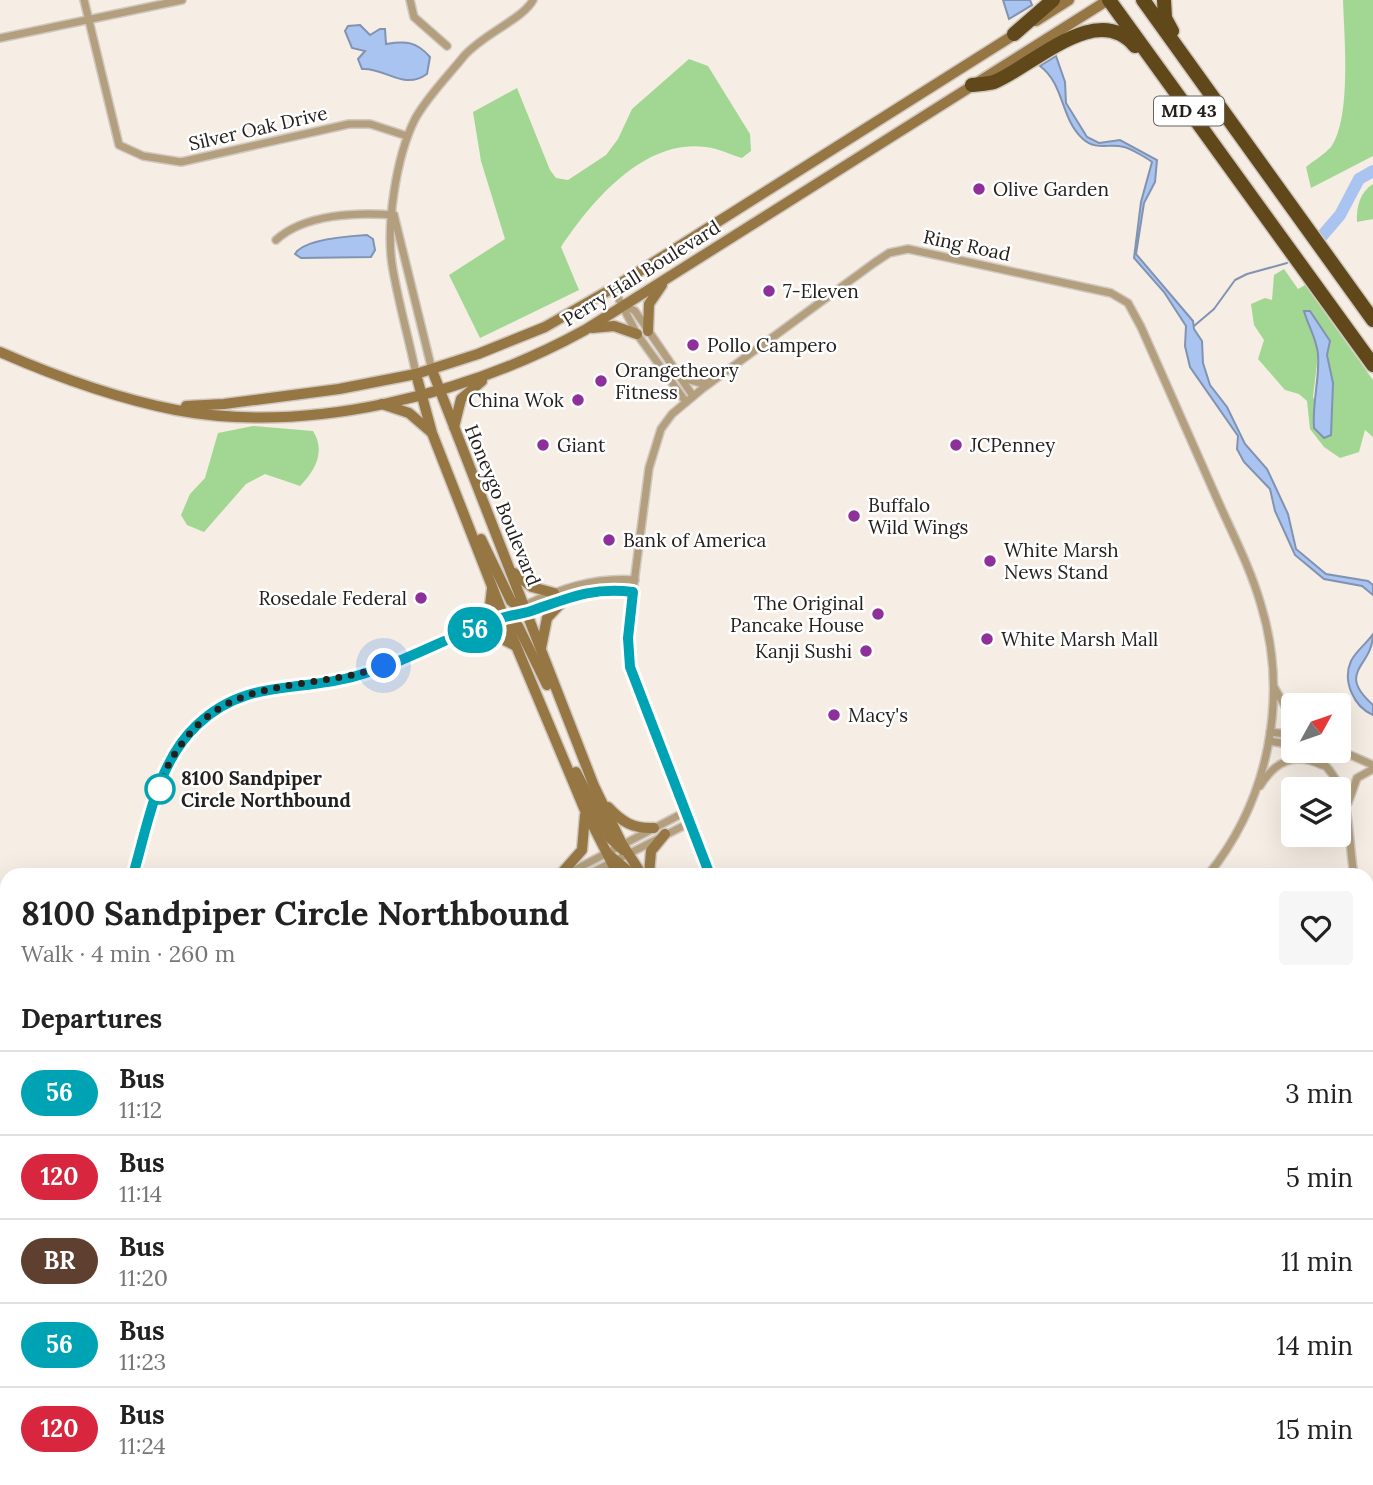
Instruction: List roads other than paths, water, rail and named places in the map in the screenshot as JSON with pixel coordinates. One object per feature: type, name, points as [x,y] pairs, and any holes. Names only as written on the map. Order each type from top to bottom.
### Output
[{"type":"highway","points":[[1014,34],[1053,0]]},
{"type":"highway","name":"MD 43","points":[[1109,0],[1373,365]]},
{"type":"highway","name":"MD 43","points":[[1143,0],[1373,320]]},
{"type":"highway","points":[[1164,0],[1169,25],[1195,64],[1196,74]]},
{"type":"highway","points":[[972,85],[995,81],[1079,31],[1098,27],[1117,32],[1132,42],[1231,177],[1269,223]]},
{"type":"main road","name":"Perry Hall Boulevard","points":[[138,401],[176,405],[224,404],[339,389],[432,370],[545,327],[613,288],[1069,0]]},
{"type":"main road","name":"Perry Hall Boulevard","points":[[0,352],[55,376],[138,401],[204,414],[249,416],[315,413],[379,404],[440,391],[492,374],[585,330],[1109,0]]},
{"type":"main road","points":[[585,330],[614,326],[643,332],[649,304],[668,278]]},
{"type":"main road","name":"Honeygo Boulevard","points":[[432,370],[580,750],[622,848],[637,868]]},
{"type":"main road","name":"Honeygo Boulevard","points":[[416,374],[432,433],[504,617],[584,808],[615,868]]},
{"type":"main road","points":[[454,427],[461,399],[492,374]]},
{"type":"main road","points":[[379,404],[409,413],[432,433]]},
{"type":"main road","points":[[464,513],[480,536],[511,601],[523,609]]},
{"type":"main road","points":[[511,571],[532,587],[559,596],[547,618],[541,651]]},
{"type":"main road","points":[[471,631],[490,605],[492,583]]},
{"type":"main road","points":[[504,617],[518,626],[580,750]]},
{"type":"main road","points":[[471,631],[490,633],[516,646]]},
{"type":"main road","points":[[563,757],[576,771],[622,848]]},
{"type":"main road","points":[[601,800],[622,821],[635,828],[654,828]]},
{"type":"main road","points":[[566,868],[582,850],[584,808]]},
{"type":"main road","points":[[649,868],[649,858],[665,834]]},
{"type":"main road","points":[[610,858],[624,868]]},
{"type":"street","points":[[84,0],[89,20]]},
{"type":"street","points":[[0,38],[179,0]]},
{"type":"street","points":[[410,0],[414,17],[447,46]]},
{"type":"street","name":"Honeygo Boulevard","points":[[416,374],[390,251],[400,162],[407,136],[417,116],[465,54],[488,34],[518,17],[533,0]]},
{"type":"street","name":"Silver Oak Drive","points":[[89,20],[119,145],[143,156],[181,162],[349,124],[370,124],[407,136]]},
{"type":"street","points":[[276,240],[286,231],[302,224],[347,215],[394,215]]},
{"type":"street","name":"Honeygo Boulevard","points":[[394,215],[432,370]]},
{"type":"street","name":"Ring Road","points":[[707,868],[630,667],[628,638],[653,450],[666,422],[693,396],[874,263],[902,249],[924,251],[1119,296],[1128,303],[1141,327],[1255,586],[1268,635],[1273,685],[1270,736],[1255,796],[1235,838],[1213,868]]},
{"type":"street","points":[[613,288],[624,305],[627,317],[643,332],[693,396]]},
{"type":"street","points":[[643,332],[686,402]]},
{"type":"street","points":[[677,374],[686,380],[700,383],[721,375]]},
{"type":"street","points":[[135,868],[164,774],[194,727],[208,715],[244,695],[268,688],[355,676],[597,579],[635,580]]},
{"type":"street","points":[[559,596],[594,590],[633,592]]},
{"type":"street","points":[[1273,685],[1281,699]]},
{"type":"street","points":[[1270,736],[1281,736]]},
{"type":"street","points":[[1270,736],[1281,740]]},
{"type":"street","points":[[1351,756],[1373,767],[1354,783],[1351,795]]},
{"type":"street","points":[[1255,796],[1272,770],[1290,758],[1312,760],[1330,769]]},
{"type":"street","points":[[1322,763],[1335,777]]},
{"type":"street","points":[[596,868],[622,848],[687,811]]},
{"type":"street","points":[[584,868],[610,858],[622,848],[691,822]]},
{"type":"street","points":[[1351,847],[1353,868]]},
{"type":"water","points":[[1003,0],[1030,0],[1032,5],[1009,19]]},
{"type":"water","points":[[360,25],[370,35],[385,29],[386,44],[405,43],[420,48],[430,57],[427,74],[410,80],[362,69],[358,59],[365,51],[352,48],[345,31],[348,26]]},
{"type":"water","points":[[1056,56],[1065,82],[1066,103],[1087,137],[1099,143],[1120,140],[1157,160],[1155,182],[1144,203],[1136,254],[1193,321],[1194,329],[1202,341],[1203,363],[1210,385],[1227,407],[1245,444],[1267,469],[1288,514],[1296,549],[1326,574],[1368,581],[1373,585],[1373,595],[1362,586],[1324,579],[1295,555],[1275,511],[1270,489],[1244,462],[1237,449],[1238,436],[1190,367],[1185,346],[1186,326],[1164,292],[1134,258],[1141,202],[1152,162],[1126,148],[1093,145],[1083,139],[1070,121],[1054,82],[1040,66]]},
{"type":"water","points":[[367,235],[373,239],[375,250],[371,257],[301,258],[295,254],[307,245],[317,242]]},
{"type":"water","points":[[1304,311],[1310,311],[1330,341],[1327,355],[1333,383],[1331,435],[1324,438],[1314,428],[1318,354]]},
{"type":"water","points":[[1373,634],[1368,654],[1356,676],[1362,694],[1373,705],[1373,715],[1355,700],[1348,677],[1353,657]]},
{"type":"waterway","points":[[1322,236],[1340,215],[1359,179],[1373,171]]},
{"type":"waterway","points":[[1194,326],[1214,309],[1235,280],[1287,263]]},
{"type":"place","name":"Olive Garden","points":[[979,189]]},
{"type":"place","name":"7-Eleven","points":[[769,291]]},
{"type":"place","name":"Pollo Campero","points":[[693,345]]},
{"type":"place","name":"Orangetheory Fitness","points":[[601,381]]},
{"type":"place","name":"China Wok","points":[[578,400]]},
{"type":"place","name":"Giant","points":[[543,445]]},
{"type":"place","name":"JCPenney","points":[[956,445]]},
{"type":"place","name":"Buffalo Wild Wings","points":[[854,516]]},
{"type":"place","name":"Bank of America","points":[[609,540]]},
{"type":"place","name":"White Marsh News Stand","points":[[990,561]]},
{"type":"place","name":"Rosedale Federal","points":[[421,598]]},
{"type":"place","name":"The Original Pancake House","points":[[878,614]]},
{"type":"place","name":"White Marsh Mall","points":[[987,639]]},
{"type":"place","name":"Kanji Sushi","points":[[866,651]]},
{"type":"place","name":"Macy's","points":[[834,715]]},
{"type":"place","name":"8100 Sandpiper Circle Northbound","points":[[160,789]]}]
